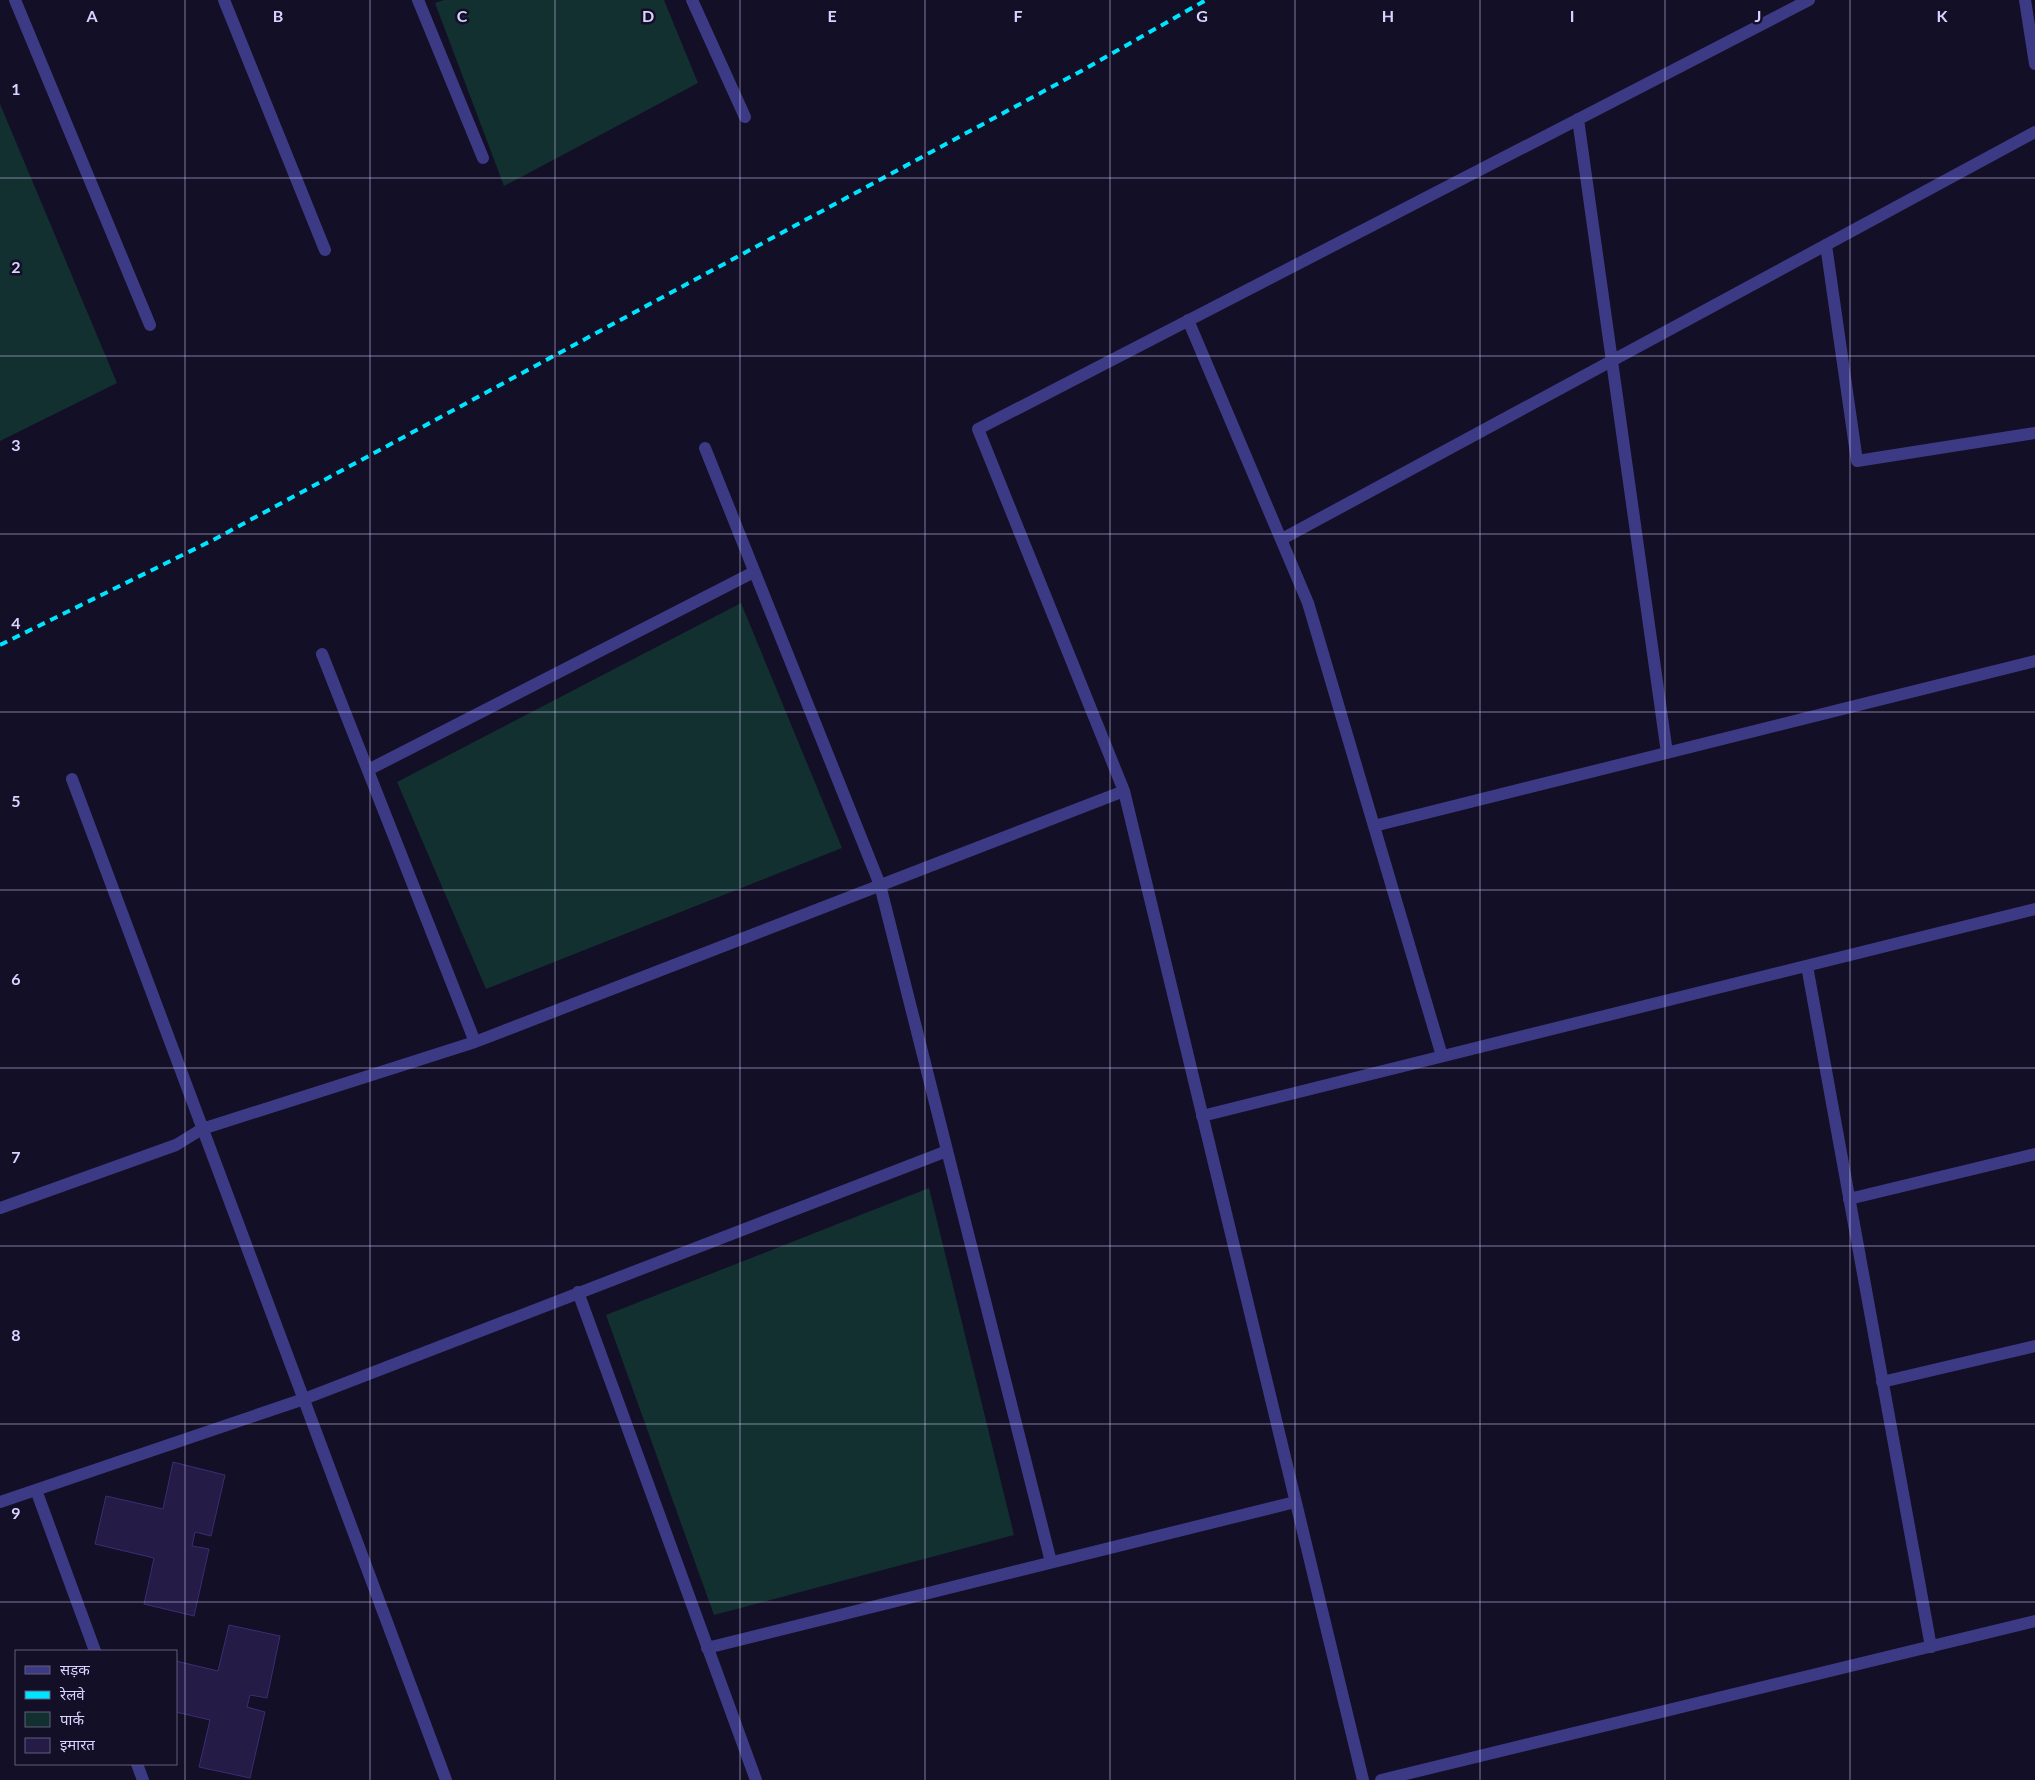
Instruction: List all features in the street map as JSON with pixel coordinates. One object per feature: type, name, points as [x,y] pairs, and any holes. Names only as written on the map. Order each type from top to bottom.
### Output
[{"type":"street","points":[[15,0],[150,325]]},
{"type":"street","points":[[224,0],[325,250]]},
{"type":"street","points":[[418,0],[483,158]]},
{"type":"street","points":[[692,0],[745,117]]},
{"type":"street","points":[[1363,1780],[1124,791],[978,429],[1809,0]]},
{"type":"street","points":[[2025,0],[2035,64]]},
{"type":"street","points":[[1578,119],[1667,753]]},
{"type":"street","points":[[1282,539],[2035,132]]},
{"type":"street","points":[[1826,245],[1857,462],[2035,433]]},
{"type":"street","points":[[1188,320],[1308,603],[1442,1056]]},
{"type":"street","points":[[705,448],[880,885],[1051,1562]]},
{"type":"street","points":[[368,770],[754,572]]},
{"type":"street","points":[[322,654],[474,1042]]},
{"type":"street","points":[[1374,826],[2035,661]]},
{"type":"street","points":[[72,779],[446,1780]]},
{"type":"street","points":[[0,1208],[176,1145],[202,1129],[474,1042],[1124,791]]},
{"type":"street","points":[[1202,1116],[2035,909]]},
{"type":"street","points":[[1807,966],[1930,1647]]},
{"type":"street","points":[[0,1502],[304,1398],[947,1151]]},
{"type":"street","points":[[1849,1199],[2035,1154]]},
{"type":"street","points":[[578,1292],[756,1780]]},
{"type":"street","points":[[1882,1382],[2035,1346]]},
{"type":"street","points":[[36,1490],[95,1650]]},
{"type":"street","points":[[707,1648],[1295,1502]]},
{"type":"street","points":[[1381,1780],[2035,1621]]},
{"type":"street","points":[[137,1765],[143,1780]]},
{"type":"green space","points":[[444,0],[664,0],[698,83],[504,186],[435,3]]},
{"type":"green space","points":[[0,104],[117,383],[0,441]]},
{"type":"green space","points":[[741,603],[842,848],[486,989],[397,782]]},
{"type":"green space","points":[[929,1188],[1014,1535],[714,1615],[606,1315]]},
{"type":"building","points":[[173,1462],[225,1475],[211,1536],[195,1532],[192,1546],[209,1549],[194,1616],[144,1604],[154,1558],[95,1544],[106,1496],[163,1509]]},
{"type":"building","points":[[229,1625],[280,1636],[267,1698],[250,1695],[247,1707],[265,1712],[250,1778],[199,1767],[210,1720],[178,1712],[178,1661],[218,1671]]},
{"type":"railway","points":[[0,645],[215,539],[1083,70],[1206,0]]}]
